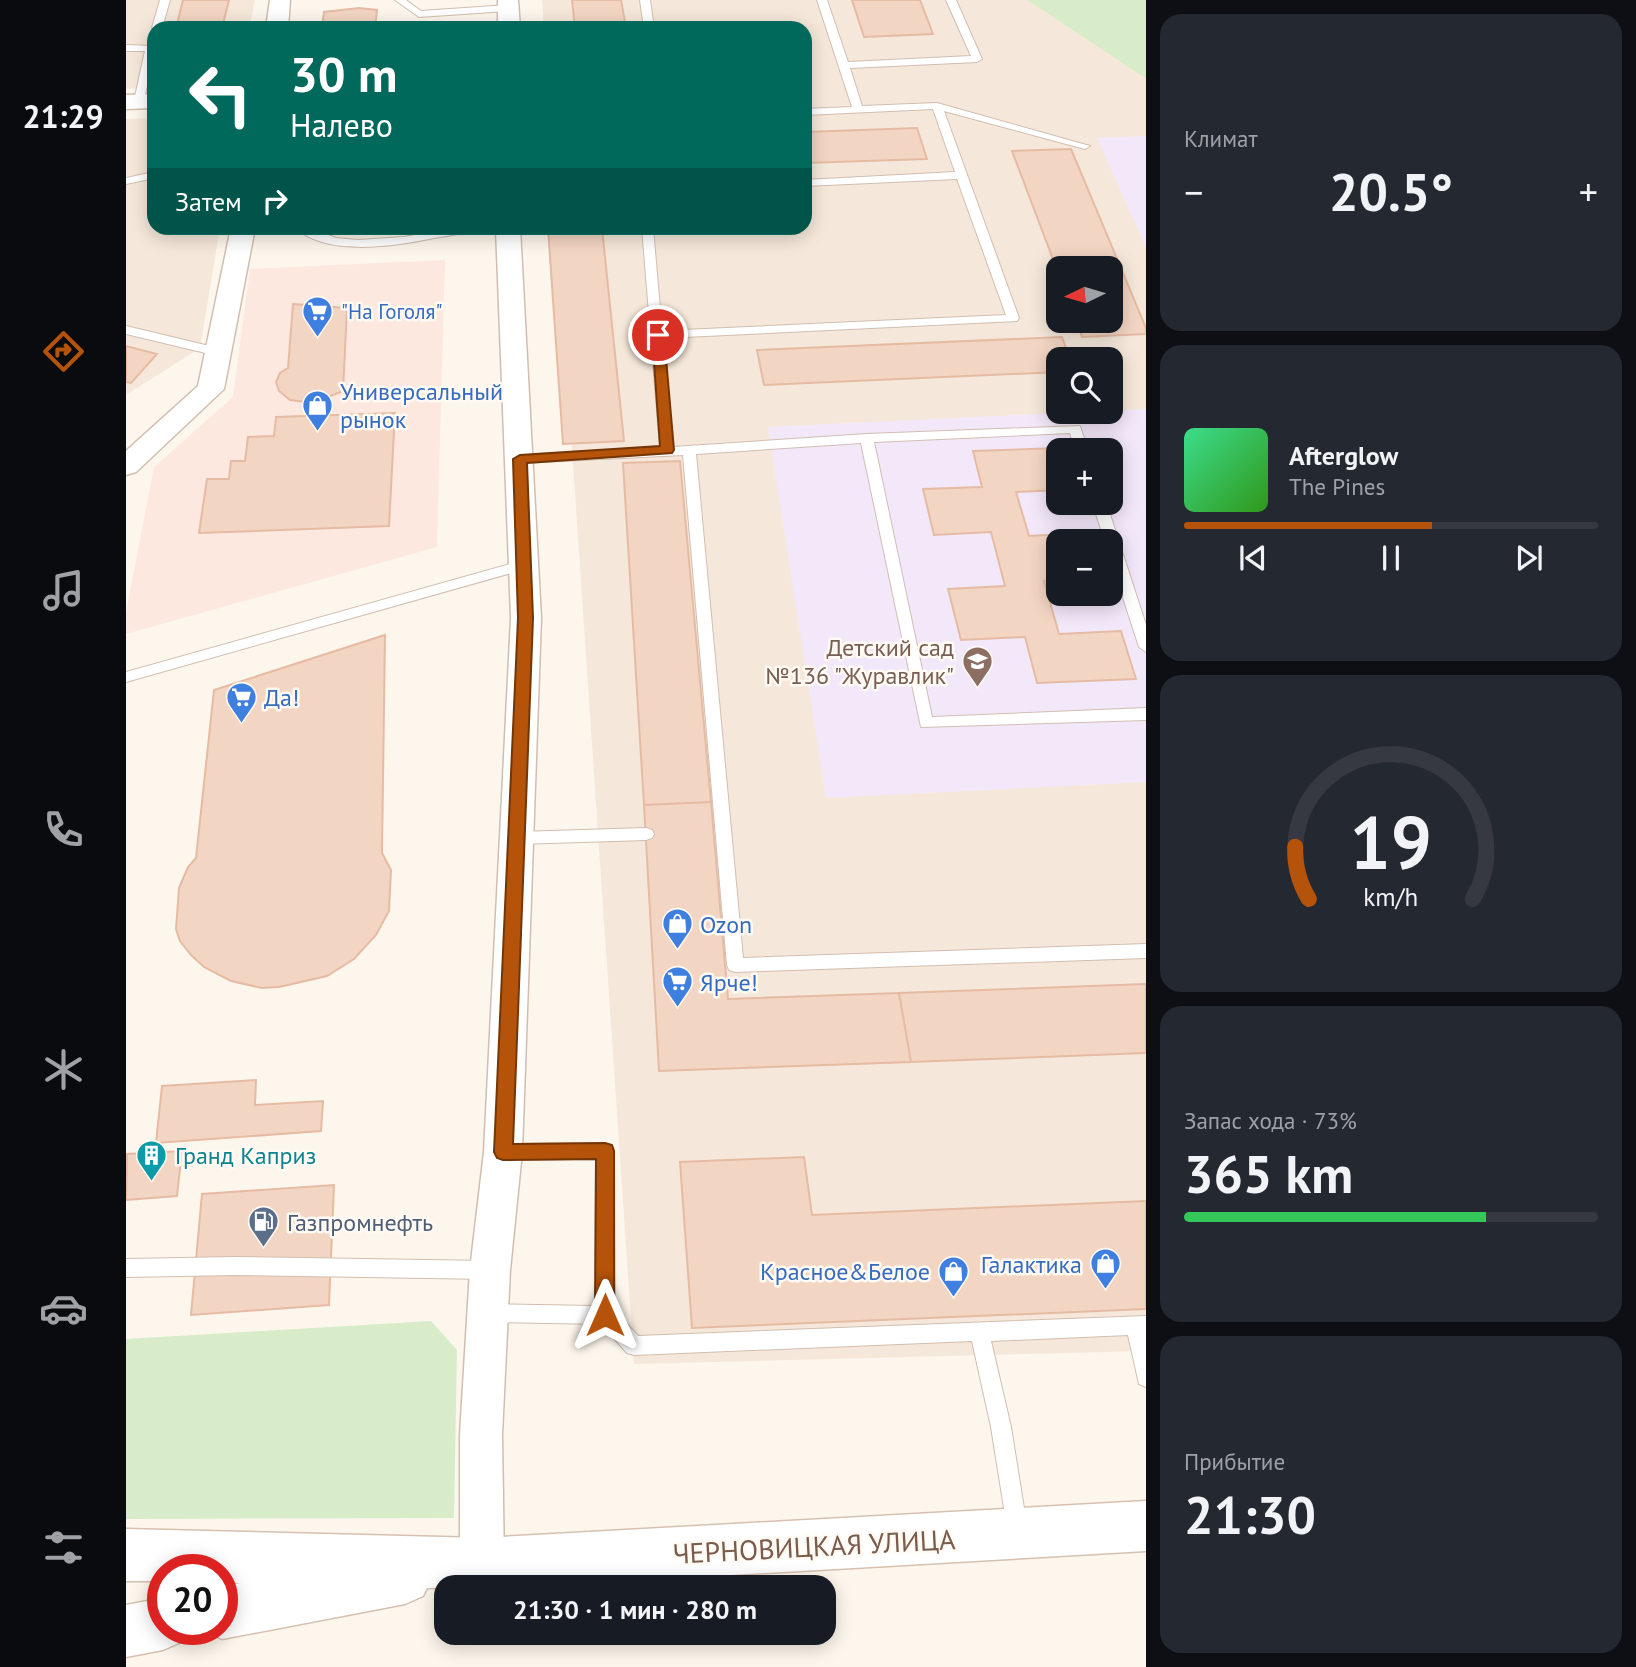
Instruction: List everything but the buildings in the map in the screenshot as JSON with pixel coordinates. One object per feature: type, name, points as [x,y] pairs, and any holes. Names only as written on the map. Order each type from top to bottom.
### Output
[{"type":"main road","name":"ЧЕРНОВИЦКАЯ УЛИЦА","points":[[126,1555],[482,1564],[1146,1526]]},
{"type":"main road","name":"ЧЕРНОВИЦКАЯ УЛИЦА","points":[[238,1610],[482,1564]]},
{"type":"main road","points":[[126,1631],[147,1627]]},
{"type":"street","points":[[278,21],[280,0]]},
{"type":"street","points":[[126,465],[211,389],[242,235]]},
{"type":"street","points":[[482,1564],[481,1435],[490,1270],[503,1152],[526,618],[508,235]]},
{"type":"lane","points":[[159,21],[165,0]]},
{"type":"lane","points":[[400,0],[419,13],[508,12]]},
{"type":"lane","points":[[645,0],[648,21]]},
{"type":"lane","points":[[822,0],[858,109]]},
{"type":"lane","points":[[843,65],[977,59],[951,0]]},
{"type":"lane","points":[[126,48],[147,44]]},
{"type":"lane","points":[[140,101],[147,70]]},
{"type":"lane","points":[[658,335],[1013,318],[937,106]]},
{"type":"lane","points":[[812,112],[937,106],[1085,146]]},
{"type":"lane","points":[[812,183],[963,175]]},
{"type":"lane","points":[[126,181],[147,176]]},
{"type":"lane","points":[[321,235],[349,245],[434,235]]},
{"type":"lane","points":[[648,235],[667,450]]},
{"type":"lane","points":[[126,330],[218,352]]},
{"type":"lane","points":[[520,459],[867,438],[1075,429],[1078,438]]},
{"type":"lane","points":[[867,438],[926,723],[1146,714]]},
{"type":"lane","points":[[689,449],[718,832],[735,964],[1146,951]]},
{"type":"lane","points":[[1103,515],[1146,647]]},
{"type":"lane","points":[[126,677],[524,565]]},
{"type":"lane","points":[[518,838],[646,834]]},
{"type":"lane","points":[[503,1152],[605,1151],[605,1315],[634,1346],[1141,1325],[1146,1377]]},
{"type":"lane","points":[[126,1268],[490,1270]]},
{"type":"lane","points":[[487,1313],[605,1315]]},
{"type":"lane","points":[[980,1333],[1001,1427],[1018,1534]]},
{"type":"shaded area","points":[[126,0],[255,0],[250,21],[147,21],[147,88],[126,89]]},
{"type":"shaded area","points":[[542,0],[1146,0],[1146,1351],[634,1364],[557,235],[812,235],[812,21],[544,21]]},
{"type":"shaded area","points":[[147,118],[147,235],[219,235],[200,348],[126,395],[126,119]]},
{"type":"shaded area","points":[[1146,136],[1146,248],[1097,138]]},
{"type":"shaded area","name":"Универсальный рынок","points":[[445,260],[437,547],[126,634],[126,612],[154,467],[233,397],[250,269]]},
{"type":"shaded area","name":"Детский сад №136 \"Журавлик\"","points":[[1146,409],[1146,782],[826,798],[768,427],[1046,414],[1046,424],[1123,424],[1123,410]]},
{"type":"green space","points":[[1027,0],[1146,0],[1146,78],[1145,78]]},
{"type":"green space","points":[[431,1321],[457,1350],[454,1518],[126,1519],[126,1339]]},
{"type":"place","name":"\"На Гоголя\"","points":[[318,338]]},
{"type":"place","name":"Универсальный рынок","points":[[317,432]]},
{"type":"place","name":"Детский сад №136 \"Журавлик\"","points":[[977,688]]},
{"type":"place","name":"Да!","points":[[241,724]]},
{"type":"place","name":"Ozon","points":[[677,951]]},
{"type":"place","name":"Ярче!","points":[[677,1009]]},
{"type":"place","name":"Гранд Каприз","points":[[152,1182]]},
{"type":"place","name":"Газпромнефть","points":[[264,1249]]},
{"type":"place","name":"Галактика","points":[[1105,1291]]},
{"type":"place","name":"Красное&Белое","points":[[953,1298]]},
{"type":"route","points":[[605,1315],[605,1151],[503,1152],[526,618],[520,459],[667,450],[658,335]]}]
